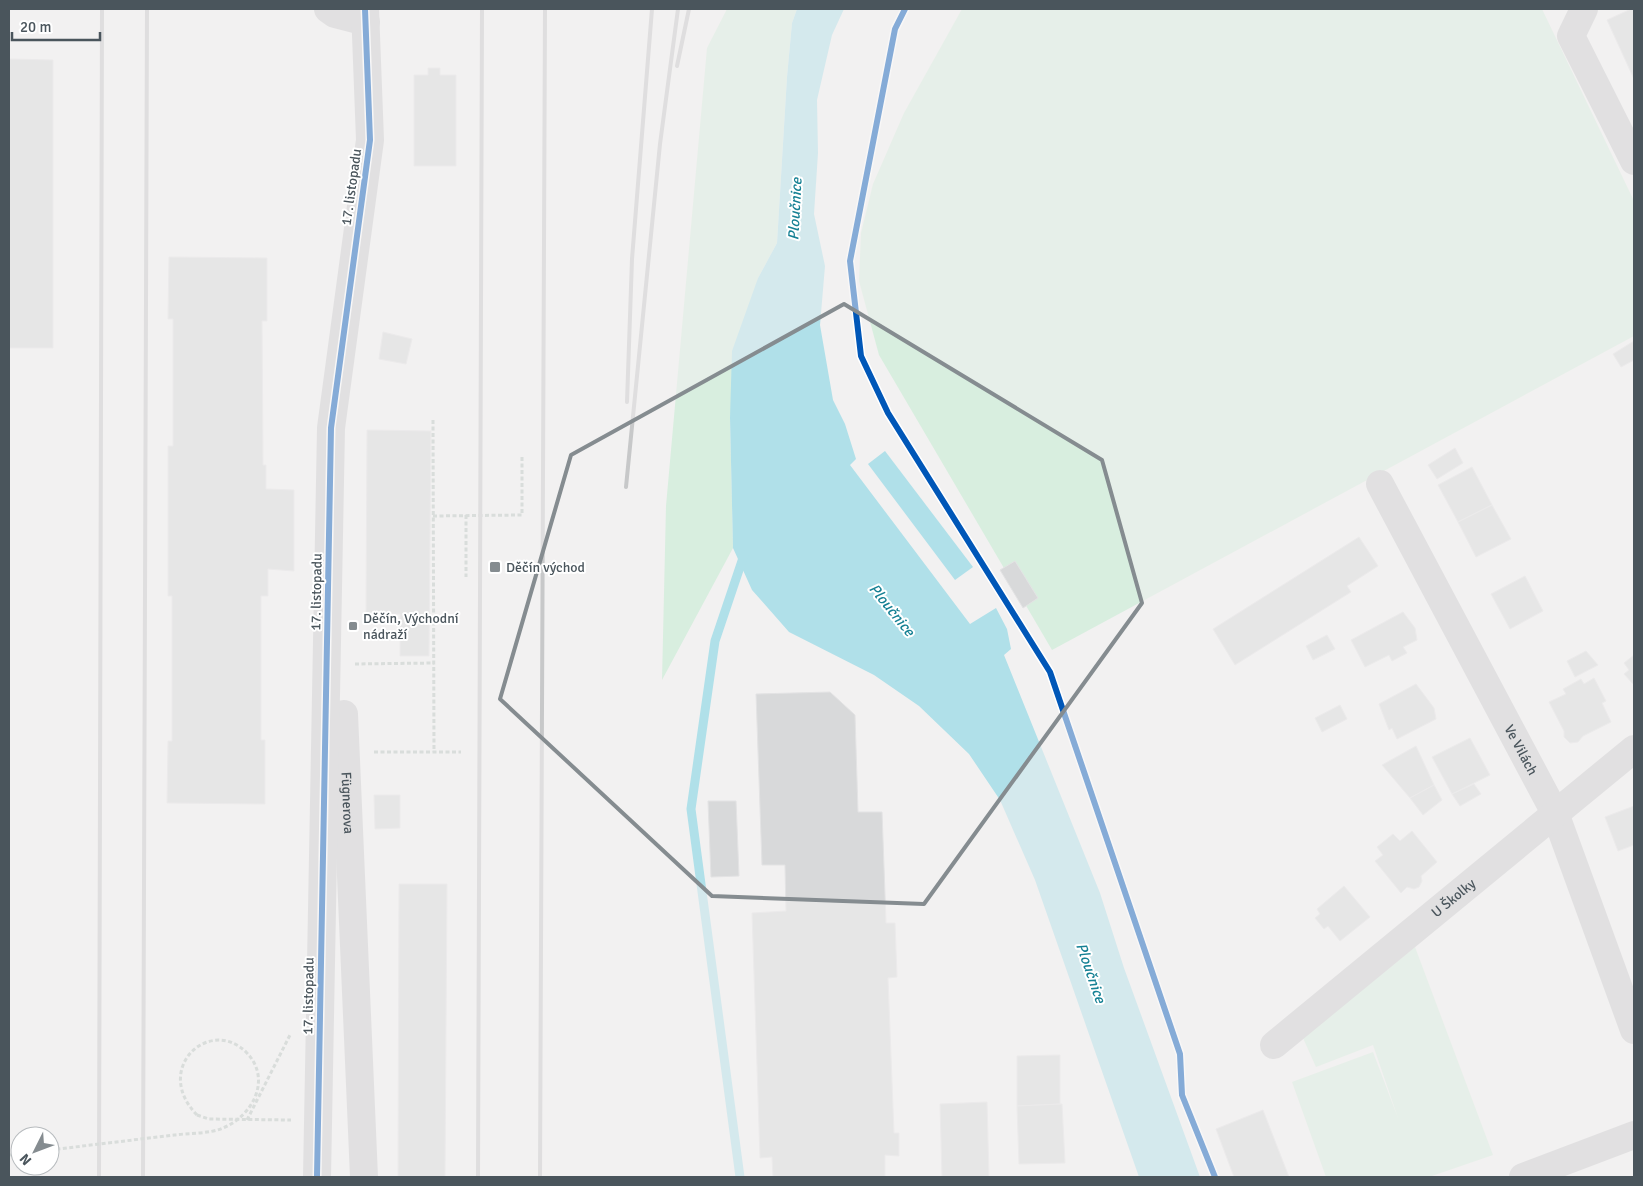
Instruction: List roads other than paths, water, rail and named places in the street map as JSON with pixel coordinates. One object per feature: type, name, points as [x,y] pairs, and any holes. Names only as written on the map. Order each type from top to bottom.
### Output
[{"type":"street","points":[[328,9],[335,14],[366,15]]},
{"type":"street","points":[[1584,9],[1580,13],[1572,36],[1634,161]]},
{"type":"street","name":"17. listopadu","points":[[316,1177],[331,428],[370,140],[366,15]]},
{"type":"street","name":"Fügnerova","points":[[331,428],[364,1177]]},
{"type":"street","name":"Ve Vilách","points":[[1380,484],[1555,813],[1634,1030]]},
{"type":"street","name":"U Školky","points":[[1274,1045],[1634,748]]},
{"type":"street","points":[[1523,1177],[1634,1135]]},
{"type":"water","name":"Ploučnice","points":[[797,9],[844,9],[832,35],[817,100],[818,153],[814,214],[825,266],[820,325],[833,400],[845,424],[856,459],[850,465],[970,624],[996,608],[1007,629],[1011,649],[1004,655],[1100,893],[1124,968],[1200,1177],[1139,1177],[1035,880],[1000,800],[969,754],[919,706],[874,675],[789,632],[752,590],[733,548],[730,418],[732,351],[758,278],[777,243],[787,77],[792,23]]},
{"type":"water","points":[[885,451],[973,567],[955,580],[868,464]]},
{"type":"waterway","points":[[740,1177],[691,809],[715,641],[744,555]]},
{"type":"railway","points":[[99,1177],[102,9]]},
{"type":"railway","points":[[143,1177],[147,9]]},
{"type":"railway","points":[[478,1177],[482,9]]},
{"type":"railway","points":[[540,1177],[545,9]]},
{"type":"railway","points":[[627,402],[632,259],[652,9]]},
{"type":"railway","points":[[626,487],[660,144],[678,9]]},
{"type":"railway","points":[[677,66],[689,9]]},
{"type":"place","name":"Děčín východ","points":[[495,567]]},
{"type":"place","name":"Děčín, Východní nádraží","points":[[353,626]]}]
